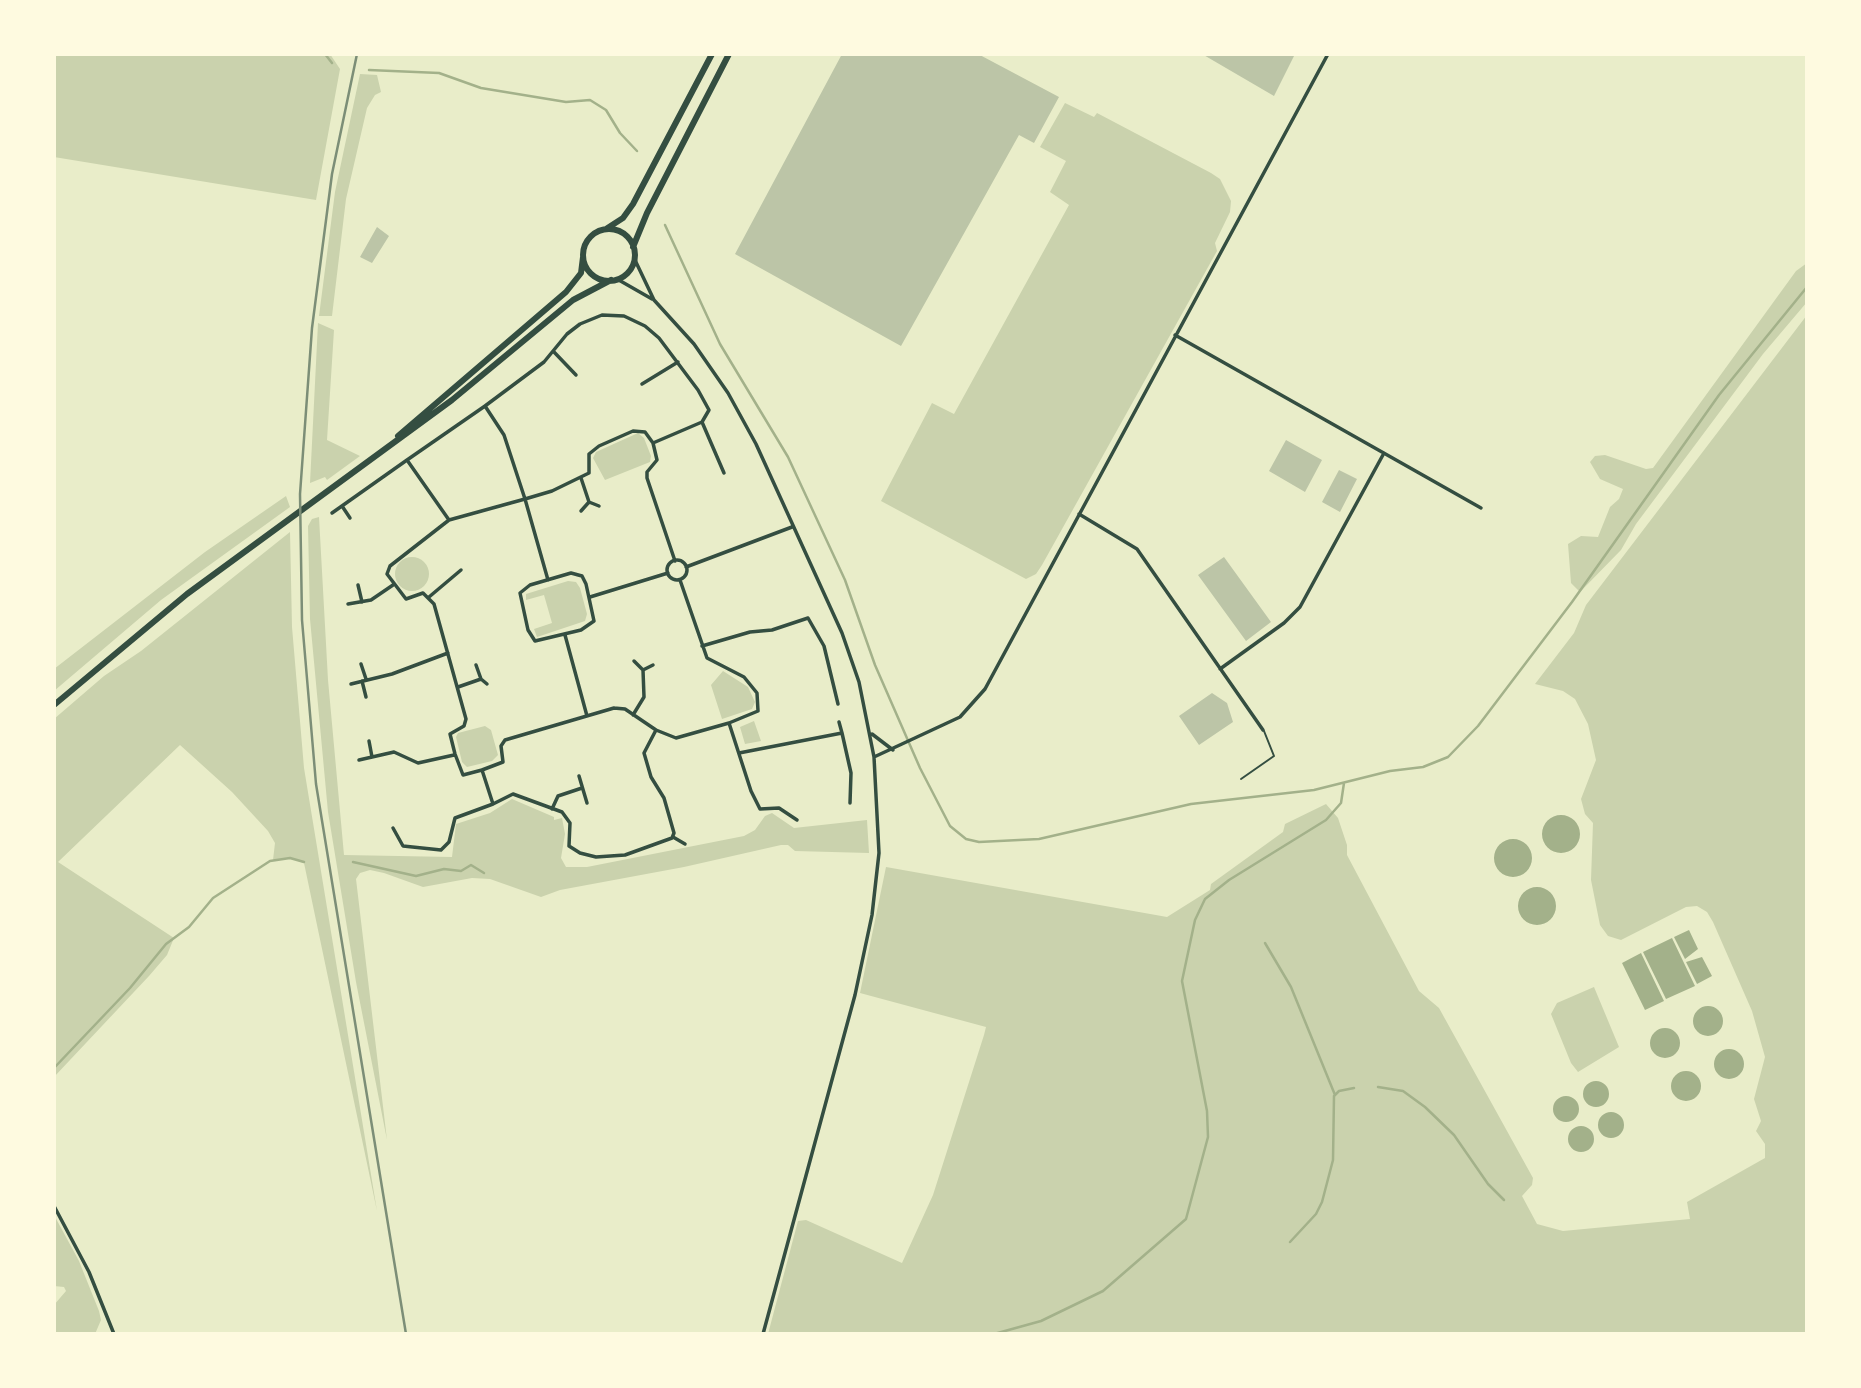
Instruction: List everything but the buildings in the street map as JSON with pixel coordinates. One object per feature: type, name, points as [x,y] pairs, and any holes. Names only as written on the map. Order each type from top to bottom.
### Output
[{"type":"highway","points":[[357,472],[566,292],[581,273],[588,239],[623,218],[633,204],[712,54]]},
{"type":"highway","points":[[54,705],[187,594],[357,472],[515,351],[573,300],[631,269],[635,258],[634,247],[647,213],[729,54]]},
{"type":"highway","points":[[606,229],[623,233],[634,247]]},
{"type":"highway","points":[[583,257],[589,272],[603,280],[614,280]]},
{"type":"street","points":[[874,757],[960,717],[985,690],[1328,54]]},
{"type":"street","points":[[635,258],[654,300],[694,344],[728,393],[756,444],[842,634],[859,682],[874,757],[878,853],[872,915],[855,995],[763,1334]]},
{"type":"street","points":[[614,280],[654,300]]},
{"type":"street","points":[[331,513],[485,406],[554,352],[567,334],[595,317],[616,315],[645,326],[678,362],[708,407],[708,414],[702,422],[653,443]]},
{"type":"street","points":[[1175,335],[1481,508]]},
{"type":"street","points":[[554,352],[576,375]]},
{"type":"street","points":[[642,384],[678,362]]},
{"type":"street","points":[[485,406],[504,435],[548,579]]},
{"type":"street","points":[[702,422],[724,473]]},
{"type":"street","points":[[675,561],[647,478],[647,472],[657,460],[653,443],[646,432],[636,430],[598,446],[589,454],[590,472],[581,478],[525,499],[449,520],[387,569],[387,574],[405,599],[422,593],[434,604],[467,721],[450,734],[454,754],[463,775],[503,762],[501,746],[505,740],[614,708],[677,738],[729,723],[758,711],[757,693],[744,677],[710,661],[702,646],[680,580]]},
{"type":"street","points":[[1220,669],[1284,623],[1300,607],[1384,453]]},
{"type":"street","points":[[407,460],[449,520]]},
{"type":"street","points":[[581,478],[589,502],[598,506]]},
{"type":"street","points":[[581,511],[589,502]]},
{"type":"street","points":[[342,506],[349,518]]},
{"type":"street","points":[[1080,514],[1137,549],[1263,730]]},
{"type":"street","points":[[687,567],[793,527]]},
{"type":"street","points":[[668,572],[670,564],[681,561],[687,567],[687,573],[680,580]]},
{"type":"street","points":[[429,597],[461,570]]},
{"type":"street","points":[[668,572],[674,579],[680,580]]},
{"type":"street","points":[[590,597],[668,572]]},
{"type":"street","points":[[578,573],[585,581],[590,597],[595,615],[592,624],[541,642],[533,640],[520,606],[522,590],[548,579],[578,573]]},
{"type":"street","points":[[348,604],[377,596],[394,584]]},
{"type":"street","points":[[358,586],[362,602]]},
{"type":"street","points":[[702,646],[750,632],[772,630],[808,618],[824,646],[838,704]]},
{"type":"street","points":[[565,635],[587,716]]},
{"type":"street","points":[[351,684],[448,653]]},
{"type":"street","points":[[633,715],[644,697],[643,670],[634,661]]},
{"type":"street","points":[[361,664],[366,697]]},
{"type":"street","points":[[477,665],[481,679],[487,684]]},
{"type":"street","points":[[643,670],[653,665]]},
{"type":"street","points":[[458,687],[481,679]]},
{"type":"street","points":[[839,722],[851,774],[850,803]]},
{"type":"street","points":[[729,723],[749,787],[760,809],[757,816]]},
{"type":"street","points":[[656,730],[644,753],[651,777],[664,798],[673,837],[685,844]]},
{"type":"street","points":[[739,753],[842,733]]},
{"type":"street","points":[[870,733],[893,750]]},
{"type":"street","points":[[369,741],[372,757]]},
{"type":"street","points":[[359,760],[396,752],[418,763],[454,754]]},
{"type":"street","points":[[482,770],[493,804]]},
{"type":"street","points":[[579,776],[587,803]]},
{"type":"street","points":[[552,810],[558,796],[582,788]]},
{"type":"street","points":[[393,828],[403,846],[441,850],[449,842],[455,818],[513,794],[569,818],[569,846],[573,850],[596,857],[625,855],[673,837]]},
{"type":"street","points":[[760,809],[779,808],[797,820]]},
{"type":"street","points":[[54,1206],[89,1272],[114,1334]]},
{"type":"lane","points":[[1241,779],[1274,756],[1263,730]]},
{"type":"shaded area","points":[[54,54],[330,54],[340,69],[316,200],[54,157]]},
{"type":"shaded area","points":[[360,74],[377,75],[381,92],[375,95],[367,108],[346,199],[332,316],[319,316],[335,192]]},
{"type":"shaded area","points":[[1065,103],[1094,117],[1097,113],[1211,173],[1220,179],[1231,201],[1230,212],[1215,243],[1217,251],[1042,565],[1036,574],[1026,579],[881,501],[932,403],[954,414],[1069,205],[1050,192],[1066,161],[1040,147]]},
{"type":"shaded area","points":[[1807,263],[1807,302],[1763,354],[1636,524],[1621,550],[1580,592],[1571,583],[1568,544],[1581,536],[1598,537],[1610,507],[1619,499],[1623,489],[1600,479],[1590,462],[1595,456],[1605,455],[1646,469],[1653,468],[1796,271]]},
{"type":"shaded area","points":[[1807,315],[1807,1334],[768,1334],[798,1221],[806,1220],[902,1263],[933,1195],[984,1035],[986,1027],[860,993],[886,867],[1167,917],[1210,890],[1211,884],[1283,832],[1285,824],[1326,804],[1338,818],[1347,845],[1347,855],[1419,991],[1439,1008],[1533,1178],[1532,1185],[1522,1196],[1537,1224],[1563,1231],[1690,1219],[1687,1202],[1765,1158],[1765,1144],[1756,1131],[1761,1121],[1754,1099],[1765,1057],[1752,1011],[1713,922],[1707,912],[1697,906],[1686,907],[1621,940],[1608,936],[1600,925],[1591,880],[1593,823],[1585,814],[1581,799],[1596,760],[1588,724],[1575,699],[1563,691],[1535,684],[1574,633],[1586,605]]},
{"type":"shaded area","points":[[318,323],[334,330],[327,440],[360,456],[327,480],[325,477],[310,483]]},
{"type":"shaded area","points":[[638,433],[644,438],[651,456],[650,462],[605,480],[593,458],[596,452]]},
{"type":"shaded area","points":[[286,496],[290,507],[161,600],[54,691],[54,669],[205,552]]},
{"type":"shaded area","points":[[319,517],[328,680],[344,855],[452,857],[456,824],[490,813],[512,799],[554,817],[554,820],[562,818],[565,834],[561,858],[566,867],[587,867],[744,836],[755,830],[765,816],[772,813],[794,828],[867,820],[869,853],[795,851],[788,845],[781,845],[684,867],[560,890],[541,897],[490,879],[472,878],[423,887],[384,873],[370,870],[360,873],[356,879],[387,1140],[356,982],[328,812],[310,619],[308,526],[312,519]]},
{"type":"shaded area","points":[[290,532],[292,627],[304,768],[377,1211],[304,863],[290,858],[273,860],[275,843],[268,831],[232,792],[180,745],[58,862],[174,938],[167,955],[149,976],[54,1077],[54,719],[104,676],[141,651]]},
{"type":"shaded area","points":[[412,557],[424,562],[429,574],[424,586],[412,591],[400,586],[395,574],[400,562]]},
{"type":"shaded area","points":[[568,581],[576,582],[580,588],[587,614],[585,621],[537,637],[534,629],[552,623],[544,595],[526,600],[526,594]]},
{"type":"shaded area","points":[[723,671],[748,687],[755,702],[752,709],[722,719],[711,685]]},
{"type":"shaded area","points":[[754,721],[761,741],[745,744],[740,727]]},
{"type":"shaded area","points":[[485,726],[491,730],[498,755],[492,761],[467,767],[462,762],[456,737],[458,733]]},
{"type":"shaded area","points":[[1561,815],[1574,821],[1580,834],[1574,847],[1561,853],[1548,847],[1542,834],[1548,821]]},
{"type":"shaded area","points":[[1513,839],[1526,845],[1532,858],[1526,871],[1513,877],[1500,871],[1494,858],[1500,845]]},
{"type":"shaded area","points":[[1537,887],[1550,893],[1556,906],[1550,919],[1537,925],[1524,919],[1518,906],[1524,893]]},
{"type":"shaded area","points":[[1689,930],[1698,949],[1685,959],[1674,937]]},
{"type":"shaded area","points":[[1672,938],[1695,986],[1666,999],[1643,952]]},
{"type":"shaded area","points":[[1641,953],[1664,1001],[1645,1010],[1622,963]]},
{"type":"shaded area","points":[[1702,957],[1712,976],[1697,984],[1686,962]]},
{"type":"shaded area","points":[[1594,987],[1619,1047],[1578,1072],[1571,1063],[1551,1014],[1557,1003]]},
{"type":"shaded area","points":[[1708,1006],[1719,1010],[1723,1021],[1719,1032],[1708,1036],[1697,1032],[1693,1021],[1697,1010]]},
{"type":"shaded area","points":[[1665,1028],[1676,1032],[1680,1043],[1676,1054],[1665,1058],[1654,1054],[1650,1043],[1654,1032]]},
{"type":"shaded area","points":[[1729,1049],[1740,1053],[1744,1064],[1740,1075],[1729,1079],[1718,1075],[1714,1064],[1718,1053]]},
{"type":"shaded area","points":[[1686,1071],[1697,1075],[1701,1086],[1697,1097],[1686,1101],[1675,1097],[1671,1086],[1675,1075]]},
{"type":"shaded area","points":[[1596,1081],[1605,1085],[1609,1094],[1605,1103],[1596,1107],[1587,1103],[1583,1094],[1587,1085]]},
{"type":"shaded area","points":[[1566,1096],[1575,1100],[1579,1109],[1575,1118],[1566,1122],[1557,1118],[1553,1109],[1557,1100]]},
{"type":"shaded area","points":[[1611,1112],[1620,1116],[1624,1125],[1620,1134],[1611,1138],[1602,1134],[1598,1125],[1602,1116]]},
{"type":"shaded area","points":[[1581,1126],[1590,1130],[1594,1139],[1590,1148],[1581,1152],[1572,1148],[1568,1139],[1572,1130]]},
{"type":"shaded area","points":[[54,1215],[79,1261],[99,1311],[101,1320],[95,1334],[54,1334],[54,1305],[66,1291],[64,1287],[54,1286]]},
{"type":"waterway","points":[[325,54],[332,63]]},
{"type":"waterway","points":[[369,70],[439,73],[481,88],[566,102],[590,100],[606,110],[620,133],[637,151]]},
{"type":"waterway","points":[[665,225],[720,344],[788,457],[845,580],[875,665],[920,768],[950,826],[966,839],[979,842],[1039,839],[1191,804],[1314,790],[1390,771],[1423,767],[1448,757],[1478,726],[1572,602],[1719,395],[1807,287]]},
{"type":"waterway","points":[[994,1334],[1041,1321],[1103,1291],[1186,1219],[1208,1137],[1207,1111],[1182,981],[1195,920],[1205,899],[1229,880],[1326,820],[1341,803],[1344,783]]},
{"type":"waterway","points":[[54,1068],[130,988],[166,944],[189,927],[213,898],[270,861],[290,858],[304,862]]},
{"type":"waterway","points":[[353,862],[416,876],[444,869],[461,871],[471,865],[484,873]]},
{"type":"waterway","points":[[1265,943],[1291,987],[1335,1095]]},
{"type":"waterway","points":[[1378,1087],[1403,1091],[1425,1107],[1454,1135],[1488,1184],[1504,1200]]},
{"type":"waterway","points":[[1290,1242],[1316,1214],[1322,1202],[1333,1160],[1334,1096],[1339,1091],[1354,1088]]},
{"type":"railway","points":[[357,54],[332,174],[312,328],[300,494],[302,620],[316,784],[406,1334]]}]
